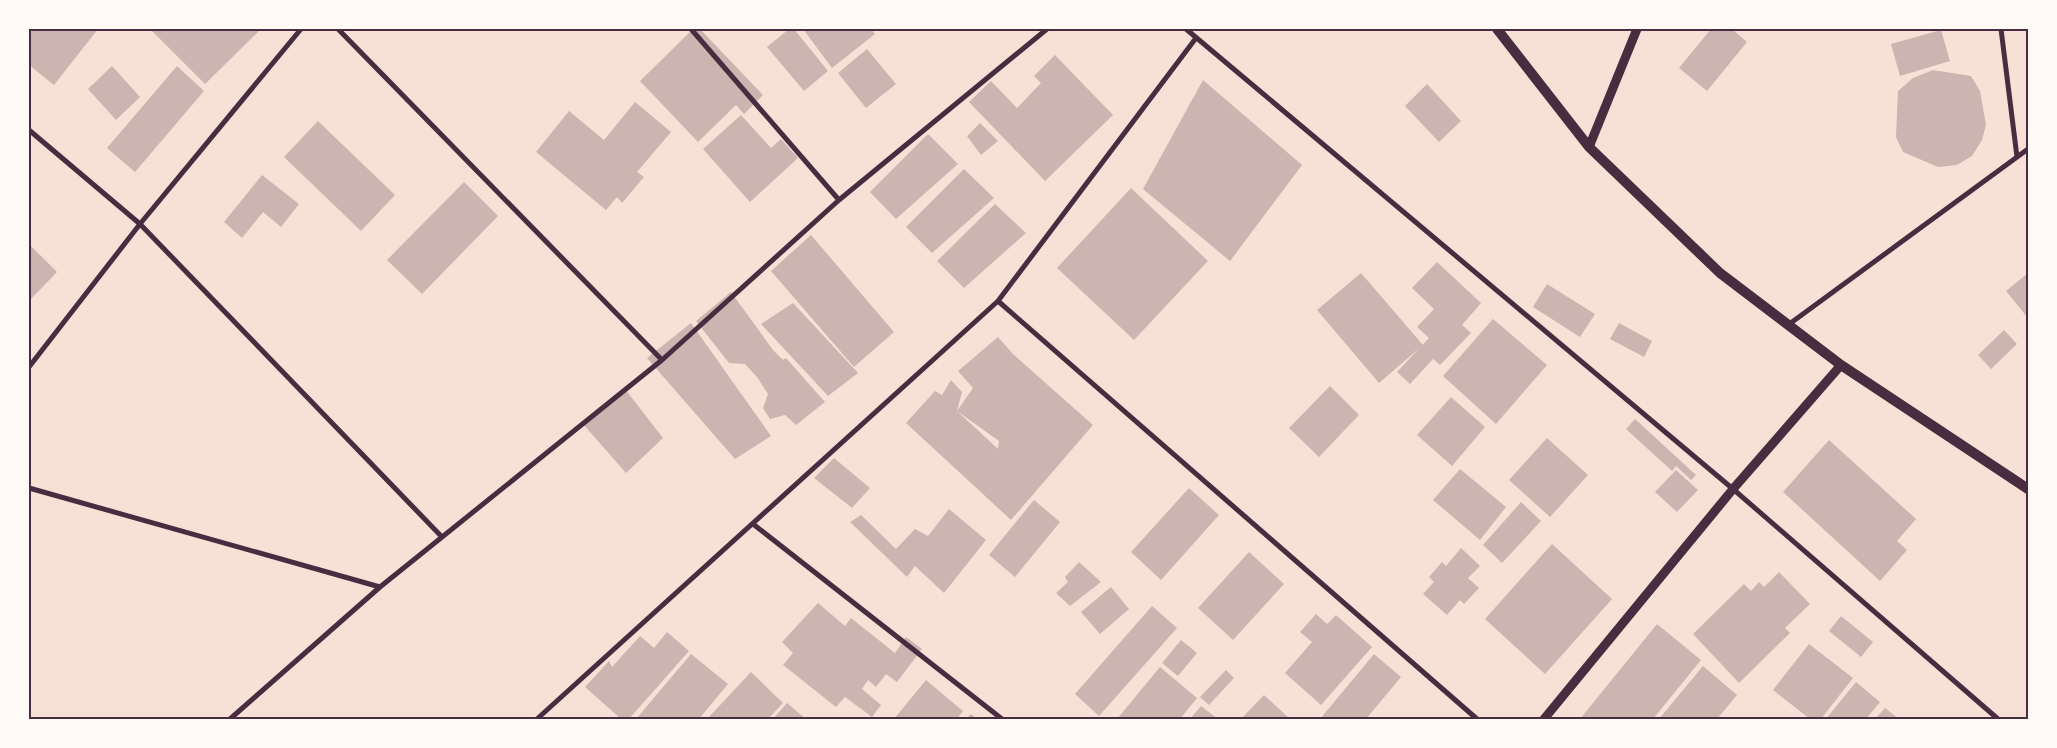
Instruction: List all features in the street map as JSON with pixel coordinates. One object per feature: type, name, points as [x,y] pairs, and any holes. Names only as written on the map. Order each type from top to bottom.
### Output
[{"type":"main road","points":[[1497,29],[1589,147],[1720,274],[1841,365],[2028,489]]},
{"type":"street","points":[[29,367],[140,224],[302,29]]},
{"type":"street","points":[[338,29],[662,360]]},
{"type":"street","points":[[691,29],[839,200]]},
{"type":"street","points":[[230,719],[380,586],[662,360],[839,200],[1047,29]]},
{"type":"street","points":[[1186,29],[1733,489],[1998,719]]},
{"type":"street","points":[[1589,147],[1637,29]]},
{"type":"street","points":[[2001,29],[2017,157]]},
{"type":"street","points":[[537,719],[998,301],[1196,38]]},
{"type":"street","points":[[29,130],[140,224],[442,537]]},
{"type":"street","points":[[1788,326],[2028,149]]},
{"type":"street","points":[[998,301],[1477,719]]},
{"type":"street","points":[[1544,719],[1733,489],[1841,365]]},
{"type":"street","points":[[29,488],[380,586]]},
{"type":"street","points":[[753,524],[1002,719]]},
{"type":"building","points":[[29,29],[98,29],[54,85],[29,65]]},
{"type":"building","points":[[150,29],[261,29],[205,84]]},
{"type":"building","points":[[693,29],[700,29],[763,95],[744,114],[736,105],[698,142],[640,81]]},
{"type":"building","points":[[789,29],[794,29],[828,71],[804,91],[767,47]]},
{"type":"building","points":[[803,29],[871,29],[875,34],[832,68]]},
{"type":"building","points":[[1711,29],[1732,29],[1747,42],[1707,91],[1679,68]]},
{"type":"building","points":[[1941,30],[1950,61],[1900,76],[1891,44]]},
{"type":"building","points":[[867,49],[896,84],[866,108],[838,73]]},
{"type":"building","points":[[1055,55],[1113,115],[1045,181],[969,102],[991,81],[1017,108],[1041,83],[1034,76]]},
{"type":"building","points":[[112,66],[140,97],[116,120],[88,89]]},
{"type":"building","points":[[177,66],[204,91],[135,172],[107,148]]},
{"type":"building","points":[[1933,70],[1971,76],[1980,91],[1986,125],[1982,140],[1972,156],[1957,165],[1938,167],[1903,152],[1896,137],[1898,91],[1913,78]]},
{"type":"building","points":[[1203,80],[1302,165],[1230,261],[1143,189]]},
{"type":"building","points":[[1427,84],[1461,121],[1439,142],[1405,106]]},
{"type":"building","points":[[635,102],[671,132],[637,172],[644,177],[622,203],[617,197],[606,210],[536,152],[569,111],[604,140]]},
{"type":"building","points":[[741,115],[771,148],[781,139],[798,158],[750,202],[703,149]]},
{"type":"building","points":[[318,121],[395,195],[361,231],[284,157]]},
{"type":"building","points":[[980,123],[998,141],[981,155],[967,136]]},
{"type":"building","points":[[928,134],[958,164],[896,219],[870,192]]},
{"type":"building","points":[[964,169],[994,198],[932,253],[906,227]]},
{"type":"building","points":[[262,175],[299,204],[281,227],[263,212],[242,238],[224,222]]},
{"type":"building","points":[[464,182],[498,216],[422,294],[387,260]]},
{"type":"building","points":[[1131,188],[1208,261],[1134,340],[1057,268]]},
{"type":"building","points":[[995,204],[1026,233],[964,288],[937,261]]},
{"type":"building","points":[[811,235],[894,332],[854,367],[771,271]]},
{"type":"building","points":[[29,244],[57,272],[29,301]]},
{"type":"building","points":[[1437,262],[1481,303],[1462,325],[1471,333],[1440,365],[1433,359],[1410,384],[1397,372],[1429,338],[1417,327],[1434,309],[1412,288]]},
{"type":"building","points":[[1361,273],[1423,345],[1379,383],[1317,310]]},
{"type":"building","points":[[2028,273],[2028,318],[2006,291]]},
{"type":"building","points":[[1547,284],[1595,314],[1580,337],[1533,307]]},
{"type":"building","points":[[731,292],[773,350],[783,360],[786,358],[825,402],[796,425],[785,415],[770,419],[763,408],[768,394],[757,377],[745,364],[729,363],[696,321]]},
{"type":"building","points":[[793,303],[858,373],[828,396],[761,324]]},
{"type":"building","points":[[1493,319],[1547,365],[1496,424],[1443,376]]},
{"type":"building","points":[[691,323],[771,436],[735,459],[647,358]]},
{"type":"building","points":[[1619,323],[1652,341],[1644,357],[1610,339]]},
{"type":"building","points":[[2004,330],[2017,344],[1991,369],[1978,355]]},
{"type":"building","points":[[998,337],[1013,354],[1093,425],[1011,520],[906,423],[935,391],[942,395],[951,380],[962,392],[957,411],[973,388],[958,371]],"holes":[[[957,411],[999,441],[998,449]]]},
{"type":"building","points":[[1330,386],[1359,415],[1319,457],[1289,428]]},
{"type":"building","points":[[625,389],[663,438],[626,473],[583,424]]},
{"type":"building","points":[[1451,397],[1485,427],[1452,466],[1417,435]]},
{"type":"building","points":[[1635,419],[1696,475],[1691,480],[1676,466],[1672,471],[1626,429]]},
{"type":"building","points":[[1547,438],[1588,475],[1550,517],[1509,480]]},
{"type":"building","points":[[1829,440],[1916,519],[1897,541],[1907,550],[1880,581],[1783,492]]},
{"type":"building","points":[[834,458],[870,488],[852,508],[814,478]]},
{"type":"building","points":[[1460,469],[1506,507],[1480,540],[1433,500]]},
{"type":"building","points":[[1676,470],[1698,490],[1677,512],[1655,492]]},
{"type":"building","points":[[1189,488],[1219,515],[1161,580],[1131,552]]},
{"type":"building","points":[[1034,500],[1060,522],[1015,577],[989,555]]},
{"type":"building","points":[[1521,502],[1541,521],[1502,563],[1483,545]]},
{"type":"building","points":[[949,509],[986,540],[944,593],[915,566],[907,577],[850,522],[861,515],[896,549],[915,529],[928,536]]},
{"type":"building","points":[[1552,544],[1612,599],[1545,674],[1485,619]]},
{"type":"building","points":[[1461,548],[1480,566],[1468,578],[1479,588],[1464,604],[1460,600],[1447,615],[1423,594],[1434,582],[1429,577],[1442,562],[1446,566]]},
{"type":"building","points":[[1249,552],[1284,584],[1233,640],[1198,608]]},
{"type":"building","points":[[1079,562],[1101,582],[1070,606],[1056,593],[1068,582],[1065,577]]},
{"type":"building","points":[[1779,572],[1810,604],[1785,628],[1790,633],[1739,683],[1693,634],[1744,584],[1751,591],[1759,582],[1764,587]]},
{"type":"building","points":[[1111,587],[1129,609],[1100,634],[1081,612]]},
{"type":"building","points":[[818,603],[845,626],[851,618],[895,653],[906,637],[922,649],[897,682],[886,674],[876,687],[868,680],[862,689],[881,705],[872,717],[845,697],[836,707],[783,665],[793,653],[782,642]]},
{"type":"building","points":[[1152,606],[1177,628],[1099,716],[1075,694]]},
{"type":"building","points":[[1316,614],[1327,624],[1336,615],[1372,647],[1321,705],[1285,673],[1312,642],[1300,632]]},
{"type":"building","points":[[1841,616],[1873,642],[1861,657],[1829,631]]},
{"type":"building","points":[[1657,624],[1701,660],[1653,719],[1580,719]]},
{"type":"building","points":[[667,632],[689,651],[629,719],[621,719],[585,687],[609,661],[612,667],[640,636],[654,648]]},
{"type":"building","points":[[1181,640],[1197,653],[1178,676],[1162,663]]},
{"type":"building","points":[[1809,644],[1853,678],[1821,719],[1810,719],[1773,690]]},
{"type":"building","points":[[691,654],[728,684],[699,719],[636,719]]},
{"type":"building","points":[[1374,654],[1401,677],[1366,719],[1320,719]]},
{"type":"building","points":[[1703,666],[1737,695],[1717,719],[1659,719]]},
{"type":"building","points":[[1160,667],[1197,698],[1180,719],[1117,719]]},
{"type":"building","points":[[1226,670],[1234,678],[1209,705],[1200,697]]},
{"type":"building","points":[[751,672],[783,703],[768,719],[707,719]]},
{"type":"building","points":[[926,680],[963,711],[957,719],[894,719]]},
{"type":"building","points":[[1856,682],[1880,702],[1866,719],[1826,719]]},
{"type":"building","points":[[1264,695],[1290,719],[1241,719]]},
{"type":"building","points":[[787,703],[806,719],[773,719]]},
{"type":"building","points":[[1201,706],[1218,719],[1190,719]]},
{"type":"building","points":[[1885,708],[1899,719],[1875,719]]},
{"type":"building","points":[[971,714],[977,719],[966,719]]}]
